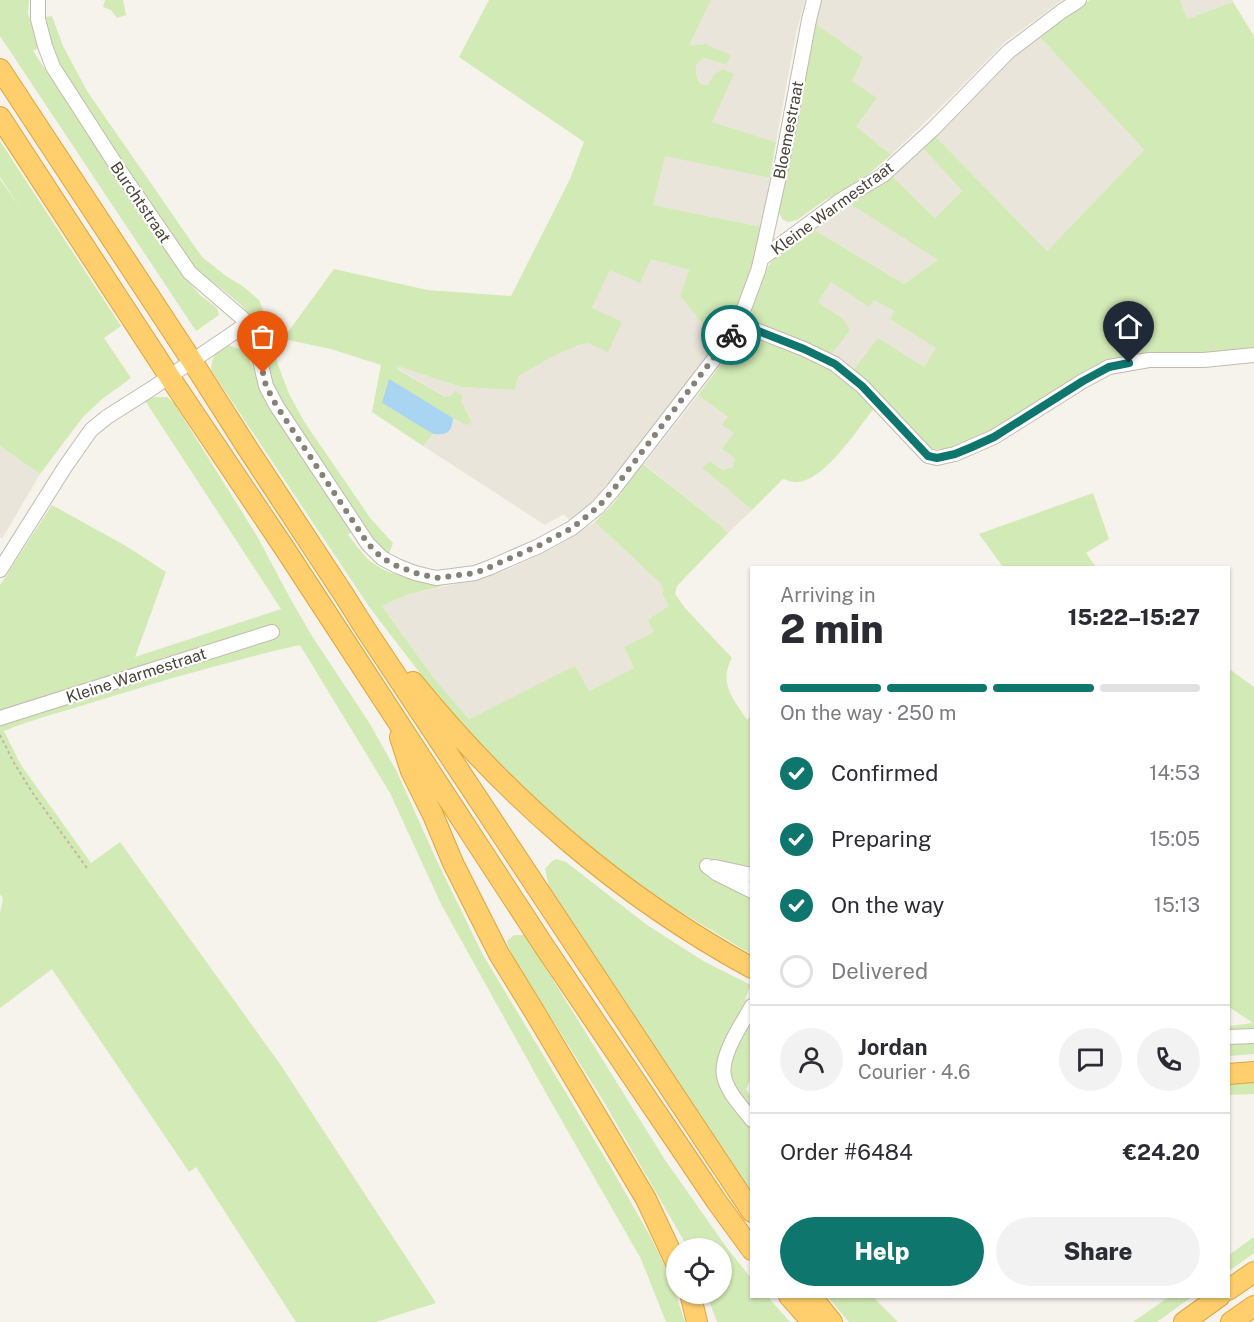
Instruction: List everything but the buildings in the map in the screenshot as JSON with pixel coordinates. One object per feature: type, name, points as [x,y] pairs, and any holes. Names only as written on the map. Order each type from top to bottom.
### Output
[{"type":"highway","points":[[0,69],[372,640],[750,1209]]},
{"type":"highway","points":[[0,117],[544,946],[750,1247]]},
{"type":"highway","points":[[344,595],[414,684],[516,795],[592,862],[651,907],[690,933],[750,967]]},
{"type":"highway","points":[[391,711],[411,771],[453,863],[494,944],[646,1199],[666,1242]]},
{"type":"highway","points":[[1230,1074],[1254,1072]]},
{"type":"highway","points":[[1230,1289],[1254,1272]]},
{"type":"highway","points":[[791,1298],[812,1322]]},
{"type":"highway","points":[[813,1298],[832,1322]]},
{"type":"highway","points":[[1184,1322],[1217,1298]]},
{"type":"highway","points":[[693,1304],[697,1322]]},
{"type":"highway","points":[[1231,1322],[1254,1306]]},
{"type":"street","name":"Burchtstraat","points":[[38,0],[38,19],[53,67],[120,171],[190,273],[248,322]]},
{"type":"street","name":"Bloemestraat","points":[[761,260],[814,0]]},
{"type":"street","name":"Kleine Warmestraat","points":[[248,322],[254,335],[266,386],[276,405],[368,544],[382,558],[416,573],[436,578],[475,573],[557,537],[598,507],[728,341],[738,323],[761,260],[842,200],[883,175],[933,129],[1008,52],[1078,0]]},
{"type":"street","points":[[0,570],[91,430],[248,322]]},
{"type":"street","points":[[738,323],[835,364],[862,386],[928,456],[937,458],[955,454],[994,437],[1109,367],[1149,360],[1204,360],[1254,355]]},
{"type":"street","name":"Kleine Warmestraat","points":[[0,718],[272,632]]},
{"type":"street","points":[[750,875],[707,866],[750,890]]},
{"type":"street","points":[[750,1010],[725,1054],[723,1064],[724,1077],[729,1087],[750,1117]]},
{"type":"street","points":[[1230,1037],[1254,1036]]},
{"type":"path","points":[[0,735],[14,764],[34,795],[87,868]]},
{"type":"shaded area","points":[[711,0],[805,0],[796,33],[776,142],[712,122],[714,74],[708,85],[701,84],[695,70],[696,65],[703,58],[726,65],[689,46]]},
{"type":"shaded area","points":[[822,0],[1062,0],[1005,42],[891,155],[856,126],[852,81],[814,23]]},
{"type":"shaded area","points":[[1180,0],[1233,0],[1233,2],[1187,19]]},
{"type":"shaded area","points":[[1039,36],[1144,150],[1047,251],[934,135],[1010,59]]},
{"type":"shaded area","points":[[923,148],[962,191],[935,218],[892,176]]},
{"type":"shaded area","points":[[665,155],[770,178],[762,227],[652,205]]},
{"type":"shaded area","points":[[849,203],[939,260],[904,284],[813,229]]},
{"type":"shaded area","points":[[651,258],[689,270],[680,296],[718,343],[598,496],[570,521],[564,514],[545,525],[423,446],[433,434],[441,435],[453,425],[453,418],[462,423],[471,419],[461,401],[463,396],[445,397],[397,366],[461,387],[515,390],[517,378],[541,362],[562,351],[588,343],[622,323],[592,308],[610,269]]},
{"type":"shaded area","points":[[831,282],[869,307],[874,300],[894,311],[890,319],[937,348],[924,367],[852,372],[830,356],[818,302]]},
{"type":"shaded area","points":[[698,395],[728,417],[734,432],[734,467],[724,470],[710,461],[703,469],[752,510],[728,533],[644,464]]},
{"type":"shaded area","points":[[0,446],[40,474],[2,539],[0,537]]},
{"type":"shaded area","points":[[595,522],[662,585],[663,595],[669,606],[654,632],[624,647],[634,668],[589,691],[575,667],[469,719],[433,677],[382,606],[406,595],[479,579],[509,569],[556,547]]},
{"type":"green space","points":[[0,0],[29,0],[28,13],[38,48],[33,51],[182,274],[200,295],[217,308],[219,315],[196,331],[0,36]]},
{"type":"green space","points":[[105,0],[123,0],[126,15],[117,18],[111,10],[103,7]]},
{"type":"green space","points":[[489,0],[711,0],[689,46],[705,44],[731,55],[726,65],[704,58],[700,60],[696,66],[697,77],[701,84],[708,85],[714,74],[723,69],[734,74],[712,122],[776,142],[770,178],[665,156],[653,205],[762,227],[744,287],[733,315],[718,343],[680,296],[689,270],[651,259],[640,283],[610,270],[592,308],[622,322],[608,352],[588,343],[569,349],[518,377],[515,390],[461,387],[397,366],[397,369],[445,397],[451,396],[455,391],[463,396],[461,401],[471,420],[466,425],[447,415],[382,403],[433,434],[423,446],[372,412],[381,365],[331,349],[283,339],[334,269],[427,290],[511,296],[570,179],[584,142],[459,57]]},
{"type":"green space","points":[[1090,0],[1180,0],[1187,19],[1233,2],[1254,36],[1254,348],[1217,354],[1136,356],[1109,361],[1079,376],[1013,419],[966,443],[945,448],[927,448],[852,372],[878,338],[924,367],[936,348],[890,319],[894,311],[874,300],[869,307],[831,282],[818,302],[843,319],[850,330],[830,356],[756,321],[752,309],[761,281],[774,260],[813,229],[904,284],[938,260],[849,203],[892,176],[935,218],[962,191],[923,148],[934,135],[1047,251],[1144,150],[1039,36]]},
{"type":"green space","points":[[52,16],[63,46],[87,91],[202,257],[259,300],[276,344],[277,362],[289,394],[305,423],[371,519],[393,543],[389,554],[374,544],[274,390],[266,347],[256,323],[241,305],[186,257],[60,67],[51,44],[46,17]]},
{"type":"green space","points":[[814,23],[863,57],[852,81],[877,98],[856,126],[891,155],[848,188],[825,200],[797,220],[788,222],[783,220],[779,213]]},
{"type":"green space","points":[[0,141],[121,326],[104,338],[131,378],[101,400],[83,417],[40,474],[0,446],[0,179],[21,209],[0,177]]},
{"type":"green space","points":[[748,335],[821,363],[842,377],[875,407],[829,464],[807,480],[792,482],[783,479],[752,510],[702,468],[710,461],[723,470],[733,467],[735,458],[722,449],[734,433],[722,425],[728,417],[698,395],[735,346]]},
{"type":"green space","points":[[228,345],[243,350],[249,358],[264,399],[352,531],[348,535],[364,555],[378,566],[396,575],[443,586],[406,595],[382,606],[433,677],[469,719],[575,666],[589,691],[634,668],[624,647],[654,632],[648,620],[669,606],[663,595],[662,585],[595,522],[613,504],[643,464],[728,533],[677,586],[675,594],[685,608],[732,658],[726,675],[729,690],[747,720],[750,717],[750,953],[654,896],[589,848],[507,774],[436,694],[370,608],[211,370],[215,354]]},
{"type":"green space","points":[[167,397],[174,403],[257,536],[312,636],[370,724],[397,772],[483,955],[649,1234],[666,1268],[666,1304],[679,1304],[685,1322],[666,1322],[641,1259],[441,904],[390,793],[300,645],[166,680],[4,731],[21,765],[91,863],[120,842],[280,1064],[436,1303],[376,1322],[296,1322],[196,1167],[189,1172],[52,969],[0,1008],[0,913],[3,899],[0,894],[0,723],[151,665],[0,710],[0,585],[52,505],[126,546],[166,572],[135,657],[281,609],[144,399]]},
{"type":"green space","points":[[1093,493],[1109,539],[1086,553],[1095,566],[1002,566],[979,534]]},
{"type":"green space","points":[[1230,669],[1254,687],[1254,1054],[1230,1056],[1230,1026],[1253,1023],[1230,1008]]},
{"type":"green space","points":[[556,859],[566,862],[647,925],[705,962],[750,984],[745,999],[750,1001],[750,1080],[746,1089],[750,1095],[750,1193],[549,887],[545,869]]},
{"type":"green space","points":[[514,935],[525,935],[665,1160],[720,1238],[682,1238],[604,1102],[511,954],[507,941]]},
{"type":"green space","points":[[1254,1082],[1254,1094],[1230,1095],[1230,1083]]},
{"type":"green space","points":[[1254,1237],[1254,1253],[1230,1270],[1230,1254]]},
{"type":"green space","points":[[732,1254],[750,1277],[750,1298],[769,1298],[790,1322],[717,1322],[710,1304],[732,1304]]},
{"type":"green space","points":[[829,1298],[874,1298],[898,1322],[849,1322]]},
{"type":"green space","points":[[1167,1298],[1190,1298],[1157,1322],[1133,1322]]},
{"type":"water","points":[[389,379],[453,418],[448,432],[433,434],[382,403]]},
{"type":"way so far","points":[[263,373],[266,386],[276,405],[368,544],[382,558],[397,566],[436,578],[475,573],[538,546],[572,528],[598,507],[731,335]]},
{"type":"route","points":[[731,335],[738,323],[835,364],[862,386],[928,456],[937,458],[955,454],[994,437],[1083,381],[1109,367],[1129,363]]}]
